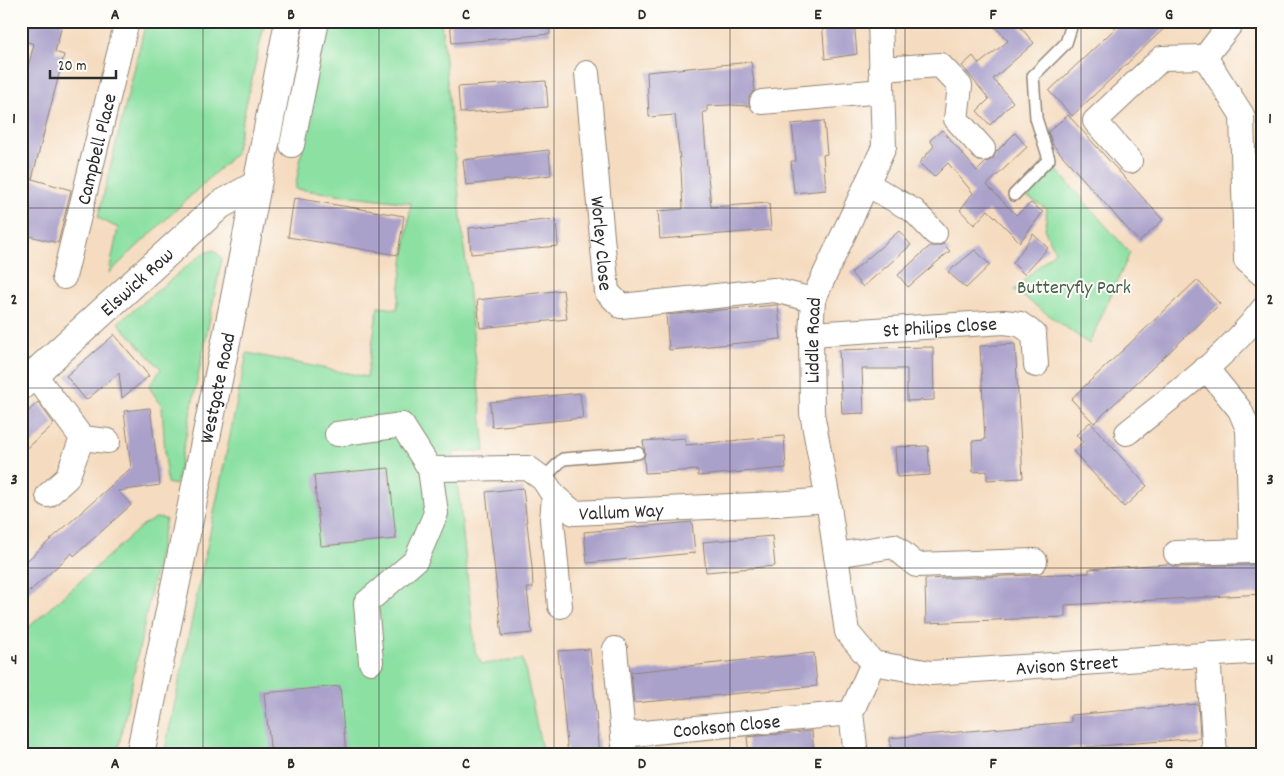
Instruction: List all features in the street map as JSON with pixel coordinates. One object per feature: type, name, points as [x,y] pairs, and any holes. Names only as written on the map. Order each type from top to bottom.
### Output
[{"type":"main road","name":"Westgate Road","points":[[140,755],[224,351],[289,21]]},
{"type":"main road","name":"Elswick Row","points":[[28,380],[220,205],[256,185]]},
{"type":"street","name":"Campbell Place","points":[[64,277],[127,21]]},
{"type":"street","points":[[292,145],[317,21]]},
{"type":"street","name":"Liddle Road","points":[[873,664],[848,632],[828,500],[812,413],[811,334],[813,300],[884,147],[880,21]]},
{"type":"street","points":[[1205,57],[1233,21]]},
{"type":"street","points":[[1130,161],[1095,121],[1162,58],[1205,57]]},
{"type":"street","points":[[1205,57],[1242,115],[1246,260],[1263,275]]},
{"type":"street","points":[[762,102],[882,80],[940,65],[960,86],[956,119],[983,149]]},
{"type":"street","name":"Worley Close","points":[[587,73],[607,292],[622,306],[774,290],[813,300]]},
{"type":"street","points":[[867,184],[914,211],[935,233]]},
{"type":"street","points":[[1127,433],[1206,368],[1246,331],[1263,309]]},
{"type":"street","name":"St Philips Close","points":[[811,334],[1004,322],[1020,324],[1034,334],[1036,365]]},
{"type":"street","points":[[1176,553],[1251,551],[1248,429],[1240,410],[1206,368]]},
{"type":"street","points":[[28,380],[82,438],[108,441]]},
{"type":"street","points":[[337,434],[402,425],[430,469],[436,513],[416,560],[366,603],[371,662]]},
{"type":"street","points":[[48,495],[67,478],[82,438]]},
{"type":"street","name":"Vallum Way","points":[[430,469],[528,468],[574,513],[828,500]]},
{"type":"street","points":[[549,487],[560,606]]},
{"type":"street","points":[[836,555],[894,546],[916,565],[1035,561]]},
{"type":"street","points":[[615,649],[624,745]]},
{"type":"street","name":"Avison Street","points":[[873,664],[931,673],[1263,651]]},
{"type":"street","points":[[1208,654],[1215,755]]},
{"type":"street","points":[[856,755],[850,713],[873,664]]},
{"type":"street","name":"Cookson Close","points":[[624,745],[850,713]]},
{"type":"lane","points":[[1014,196],[1049,159],[1036,118],[1034,76],[1066,44],[1073,21]]},
{"type":"lane","points":[[549,487],[563,459],[638,453]]},
{"type":"green space","points":[[146,21],[265,21],[235,154],[109,273],[118,228],[98,218]]},
{"type":"green space","points":[[326,21],[441,21],[485,451],[453,452],[475,652],[482,664],[523,659],[543,755],[164,755],[247,353],[367,377],[378,307],[397,309],[411,203],[295,189]]},
{"type":"green space","name":"Butteryfly Park","points":[[1054,167],[1130,253],[1089,344],[1014,290],[1055,251],[1045,231],[1047,209],[1024,195]]},
{"type":"green space","points":[[214,250],[222,258],[176,485],[167,483],[162,406],[149,387],[161,369],[118,323],[202,254]]},
{"type":"green space","points":[[156,518],[166,519],[117,755],[21,755],[21,634],[143,525]]},
{"type":"building","points":[[30,21],[63,21],[55,52],[64,55],[32,179],[71,190],[58,243],[21,234],[21,93],[34,44],[25,41]]},
{"type":"building","points":[[450,21],[549,21],[550,34],[452,43]]},
{"type":"building","points":[[822,21],[854,21],[857,54],[825,59]]},
{"type":"building","points":[[990,21],[1015,21],[1034,43],[993,79],[1013,102],[990,125],[977,111],[989,99],[962,66],[973,56],[979,64],[1008,41]]},
{"type":"building","points":[[1123,21],[1172,21],[1072,116],[1049,91]]},
{"type":"building","points":[[751,62],[755,90],[749,97],[749,106],[707,106],[707,112],[703,112],[711,207],[769,203],[771,230],[660,239],[658,211],[683,209],[681,170],[675,115],[649,117],[647,72]]},
{"type":"building","points":[[546,81],[548,107],[460,113],[458,87]]},
{"type":"building","points":[[1068,115],[1163,220],[1139,242],[1053,145],[1048,132]]},
{"type":"building","points":[[824,121],[827,154],[823,155],[826,190],[794,193],[791,161],[796,161],[792,124]]},
{"type":"building","points":[[942,130],[977,171],[986,162],[993,159],[996,152],[1015,133],[1027,147],[987,185],[1016,215],[1031,203],[1043,212],[1020,242],[988,210],[974,225],[960,210],[973,193],[948,163],[934,177],[919,163],[934,146],[930,140]]},
{"type":"building","points":[[549,150],[551,175],[466,185],[463,160]]},
{"type":"building","points":[[294,198],[404,216],[398,255],[288,237]]},
{"type":"building","points":[[556,219],[558,246],[471,254],[469,228]]},
{"type":"building","points":[[899,231],[911,245],[863,287],[851,273]]},
{"type":"building","points":[[1033,234],[1048,248],[1024,274],[1013,263]]},
{"type":"building","points":[[943,244],[950,251],[908,287],[898,275],[930,246]]},
{"type":"building","points":[[975,250],[990,265],[966,288],[948,272]]},
{"type":"building","points":[[1197,280],[1220,304],[1094,423],[1071,399]]},
{"type":"building","points":[[563,290],[567,319],[480,328],[477,300]]},
{"type":"building","points":[[778,305],[781,339],[669,350],[666,315]]},
{"type":"building","points":[[114,334],[149,376],[122,398],[119,373],[86,400],[66,376]]},
{"type":"building","points":[[1015,344],[1023,478],[987,480],[987,471],[973,472],[972,441],[985,440],[980,346]]},
{"type":"building","points":[[933,347],[934,400],[907,401],[907,369],[862,369],[864,413],[842,414],[839,350]]},
{"type":"building","points":[[580,393],[583,418],[492,427],[490,402]]},
{"type":"building","points":[[38,402],[54,424],[21,454],[21,418]]},
{"type":"building","points":[[150,408],[160,485],[118,491],[131,505],[74,556],[72,553],[21,599],[21,566],[131,468],[124,411]]},
{"type":"building","points":[[1090,422],[1147,486],[1124,507],[1073,451],[1083,442],[1076,435]]},
{"type":"building","points":[[784,436],[786,468],[698,476],[698,470],[645,473],[643,441],[685,438],[686,445]]},
{"type":"building","points":[[928,446],[930,475],[897,477],[895,447]]},
{"type":"building","points":[[389,468],[396,539],[321,546],[314,475]]},
{"type":"building","points":[[523,488],[532,567],[533,588],[527,588],[532,633],[502,636],[486,492]]},
{"type":"building","points":[[692,522],[695,553],[587,563],[584,532]]},
{"type":"building","points":[[772,536],[775,566],[706,572],[703,542]]},
{"type":"building","points":[[1263,560],[1263,594],[1065,605],[1065,617],[926,623],[925,579],[1089,573],[1089,569],[1169,564],[1176,567],[1251,565]]},
{"type":"building","points":[[590,649],[600,755],[568,755],[558,651]]},
{"type":"building","points":[[814,653],[817,686],[634,703],[631,672]]},
{"type":"building","points":[[340,686],[346,755],[271,755],[264,693]]},
{"type":"building","points":[[1198,704],[1200,738],[1048,750],[1048,752],[1019,755],[891,755],[890,738],[1071,722],[1071,715]]},
{"type":"building","points":[[812,731],[814,755],[749,755],[747,737]]}]
